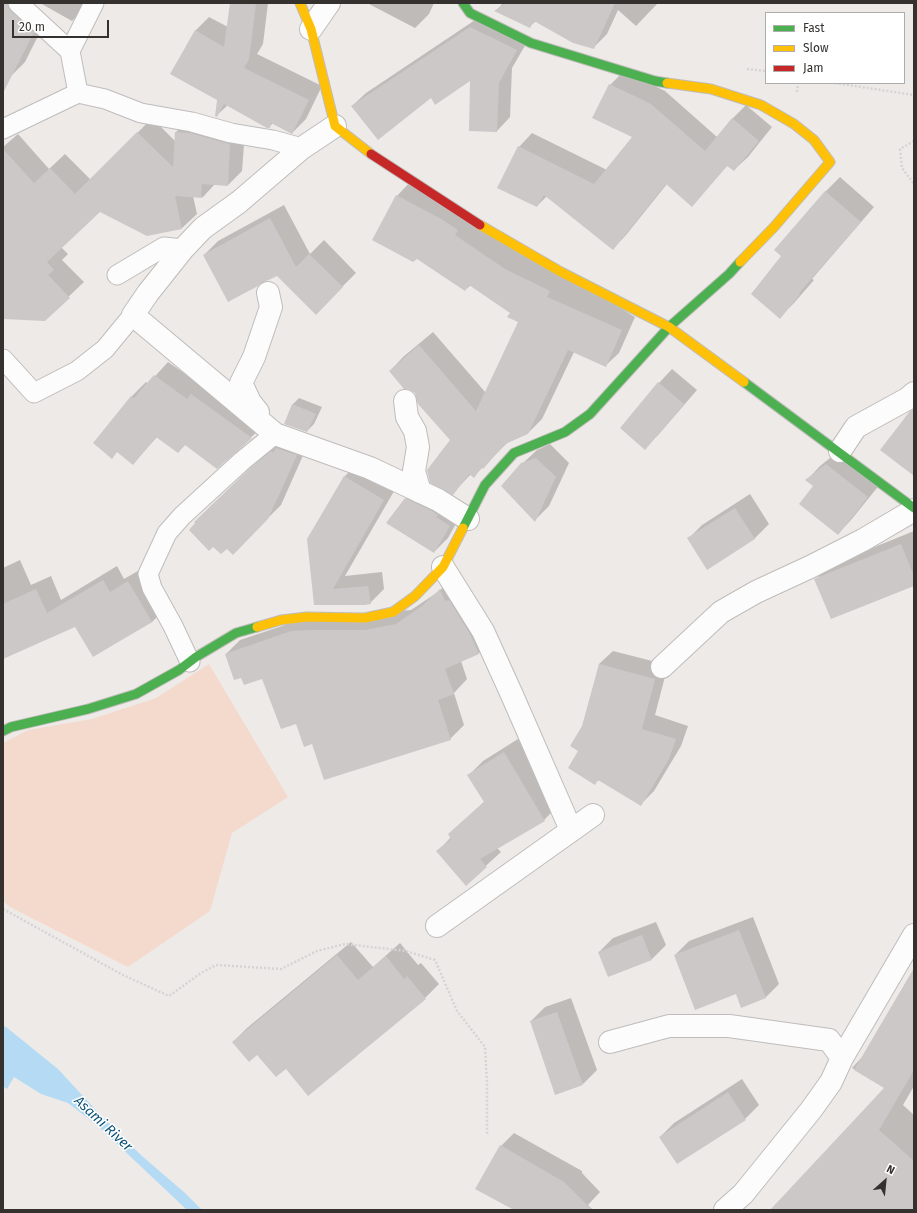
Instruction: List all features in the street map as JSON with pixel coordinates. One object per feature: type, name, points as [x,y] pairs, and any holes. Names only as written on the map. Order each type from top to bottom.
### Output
[{"type":"street","points":[[300,3],[311,29],[335,126],[375,157],[490,231],[561,272],[669,327],[840,451],[914,509],[863,540],[756,592],[721,612],[662,667]]},
{"type":"street","points":[[311,29],[329,3]]},
{"type":"street","points":[[3,731],[11,726],[88,709],[136,694],[179,670],[196,657],[236,633],[281,620],[307,617],[365,618],[393,612],[415,596],[443,567],[485,485],[514,453],[565,432],[590,414],[669,327],[729,274],[774,227],[830,162],[814,140],[794,124],[761,105],[711,89],[655,81],[531,43],[470,13],[463,3]]},
{"type":"street","points":[[335,126],[302,148],[239,202],[203,228],[183,249],[132,315],[275,434],[370,468],[438,500],[468,519]]},
{"type":"street","points":[[268,293],[271,306],[269,314],[254,357],[241,383],[250,402],[275,434]]},
{"type":"street","points":[[840,451],[856,427],[907,399],[914,392]]},
{"type":"street","points":[[405,401],[408,417],[415,431],[418,446],[414,471],[420,492]]},
{"type":"street","points":[[443,567],[483,631],[571,830]]},
{"type":"street","points":[[437,926],[593,815]]},
{"type":"street","points":[[725,1210],[743,1194],[811,1110],[831,1082],[842,1058],[914,935]]},
{"type":"street","points":[[610,1042],[669,1026],[729,1026],[829,1040],[842,1058]]},
{"type":"lane","points":[[18,3],[70,51],[78,93]]},
{"type":"lane","points":[[70,51],[94,3]]},
{"type":"lane","points":[[3,129],[78,93],[105,99],[141,113],[192,122],[231,133],[273,140],[302,148]]},
{"type":"lane","points":[[116,275],[164,247],[183,249]]},
{"type":"lane","points":[[3,359],[34,393],[77,371],[105,349],[132,315]]},
{"type":"lane","points":[[190,662],[173,626],[152,588],[148,574],[167,533],[182,516],[242,461],[275,434]]},
{"type":"path","points":[[841,84],[914,95]]},
{"type":"path","points":[[914,141],[900,149],[902,168],[914,184]]},
{"type":"path","points":[[3,909],[121,974],[169,996],[201,973],[216,965],[281,969],[317,951],[345,944],[406,951],[435,960],[457,1011],[485,1046],[487,1135]]},
{"type":"shaded area","points":[[209,664],[288,797],[232,833],[210,911],[128,967],[10,907],[3,901],[3,743],[28,730],[92,719],[156,698]]},
{"type":"water","name":"Asami River","points":[[3,1026],[58,1069],[105,1120],[142,1156],[185,1193],[202,1210],[187,1210],[98,1126],[68,1103],[41,1094],[14,1077],[7,1089],[3,1086]]},
{"type":"building","points":[[3,3],[7,3],[11,11],[34,32],[3,93]]},
{"type":"building","points":[[230,3],[256,3],[249,59],[244,68],[309,100],[292,134],[271,123],[270,128],[267,128],[224,104],[217,117],[215,116],[217,100],[170,74],[195,30],[224,47]]},
{"type":"building","points":[[502,3],[615,3],[594,49],[573,43],[534,21],[530,28],[494,11],[504,4]]},
{"type":"building","points":[[470,27],[517,50],[499,83],[497,132],[469,131],[470,81],[435,105],[431,98],[378,140],[351,106]]},
{"type":"building","points":[[609,84],[651,104],[705,151],[732,118],[759,141],[734,171],[727,166],[692,207],[666,184],[613,250],[544,195],[537,207],[497,188],[518,146],[594,184],[632,137],[592,118]]},
{"type":"building","points":[[137,132],[173,167],[175,132],[190,133],[229,144],[228,186],[202,184],[201,195],[203,198],[175,196],[182,229],[147,236],[100,212],[47,262],[54,270],[48,275],[70,298],[45,321],[3,319],[3,149],[34,183],[50,168],[75,194]]},
{"type":"building","points":[[825,191],[861,222],[799,293],[800,294],[780,319],[751,294],[781,256],[774,250]]},
{"type":"building","points":[[396,195],[441,219],[458,230],[455,235],[505,269],[550,291],[547,297],[622,330],[606,367],[568,350],[528,434],[505,444],[483,469],[482,467],[474,478],[469,474],[453,495],[430,483],[427,470],[450,440],[418,404],[415,393],[404,389],[389,371],[419,345],[476,411],[518,322],[507,317],[510,313],[469,285],[465,291],[417,259],[413,262],[372,240]]},
{"type":"building","points":[[270,218],[296,267],[309,254],[343,287],[316,315],[277,276],[228,302],[203,255]]},
{"type":"building","points":[[154,375],[187,399],[191,394],[252,438],[217,469],[185,445],[178,453],[156,437],[133,465],[117,452],[112,459],[93,443],[131,396],[134,398]]},
{"type":"building","points":[[658,382],[684,404],[645,450],[620,428]]},
{"type":"building","points":[[292,404],[316,414],[307,432],[284,424]]},
{"type":"building","points":[[914,409],[914,476],[880,450],[910,411]]},
{"type":"building","points":[[276,448],[297,455],[268,519],[233,555],[227,549],[221,554],[213,547],[209,551],[189,530],[195,523],[194,522],[249,469],[271,451],[273,453]]},
{"type":"building","points":[[536,458],[556,477],[535,522],[501,486],[521,463]]},
{"type":"building","points":[[826,464],[868,497],[838,535],[799,504],[813,486],[805,480]]},
{"type":"building","points":[[344,476],[384,500],[333,589],[368,586],[371,604],[314,605],[307,539]]},
{"type":"building","points":[[405,498],[432,511],[438,515],[436,517],[450,526],[434,553],[386,523]]},
{"type":"building","points":[[735,508],[755,539],[707,570],[687,538]]},
{"type":"building","points":[[901,544],[914,576],[914,586],[831,619],[814,579]]},
{"type":"building","points":[[103,580],[110,592],[128,581],[152,622],[93,657],[75,627],[3,659],[3,604],[36,589],[47,613]]},
{"type":"building","points":[[440,589],[445,601],[449,600],[470,634],[479,654],[445,669],[454,694],[438,700],[451,740],[324,780],[312,744],[304,747],[296,724],[281,729],[262,679],[244,685],[241,678],[234,680],[225,654],[291,631],[365,630],[396,624],[422,606]]},
{"type":"building","points":[[599,664],[655,679],[642,729],[676,739],[669,759],[641,806],[598,780],[595,785],[568,768],[578,751],[570,746],[582,726]]},
{"type":"building","points":[[504,752],[545,821],[480,859],[487,867],[466,886],[436,851],[451,839],[448,834],[484,802],[467,775]]},
{"type":"building","points":[[739,930],[766,998],[741,1008],[736,994],[695,1010],[674,955]]},
{"type":"building","points":[[642,935],[652,960],[608,977],[598,952]]},
{"type":"building","points":[[337,955],[358,980],[386,956],[404,979],[407,976],[426,999],[308,1096],[286,1069],[276,1077],[257,1055],[249,1062],[232,1042]]},
{"type":"building","points":[[914,968],[914,1070],[879,1130],[914,1161],[914,1210],[770,1210],[884,1088],[854,1070]]},
{"type":"building","points":[[557,1012],[583,1085],[555,1095],[530,1021]]},
{"type":"building","points":[[728,1092],[746,1120],[677,1164],[659,1137]]},
{"type":"building","points":[[500,1145],[564,1182],[592,1210],[514,1210],[475,1189]]},
{"type":"traffic: fast","points":[[463,3],[470,13],[531,43],[655,81],[667,83]]},
{"type":"traffic: fast","points":[[463,528],[485,485],[514,453],[565,432],[590,414],[669,327],[729,274],[740,262]]},
{"type":"traffic: fast","points":[[744,382],[914,508]]},
{"type":"traffic: fast","points":[[3,731],[11,727],[88,709],[136,694],[179,670],[196,657],[236,633],[257,627]]},
{"type":"traffic: slow","points":[[300,3],[311,29],[335,126],[371,154]]},
{"type":"traffic: slow","points":[[667,83],[711,89],[761,105],[794,124],[814,140],[830,162],[774,227],[740,262]]},
{"type":"traffic: slow","points":[[480,225],[561,272],[669,327],[744,382]]},
{"type":"traffic: slow","points":[[257,627],[281,620],[307,617],[365,618],[393,612],[415,596],[443,567],[463,528]]},
{"type":"traffic: jam","points":[[371,154],[480,225]]}]
